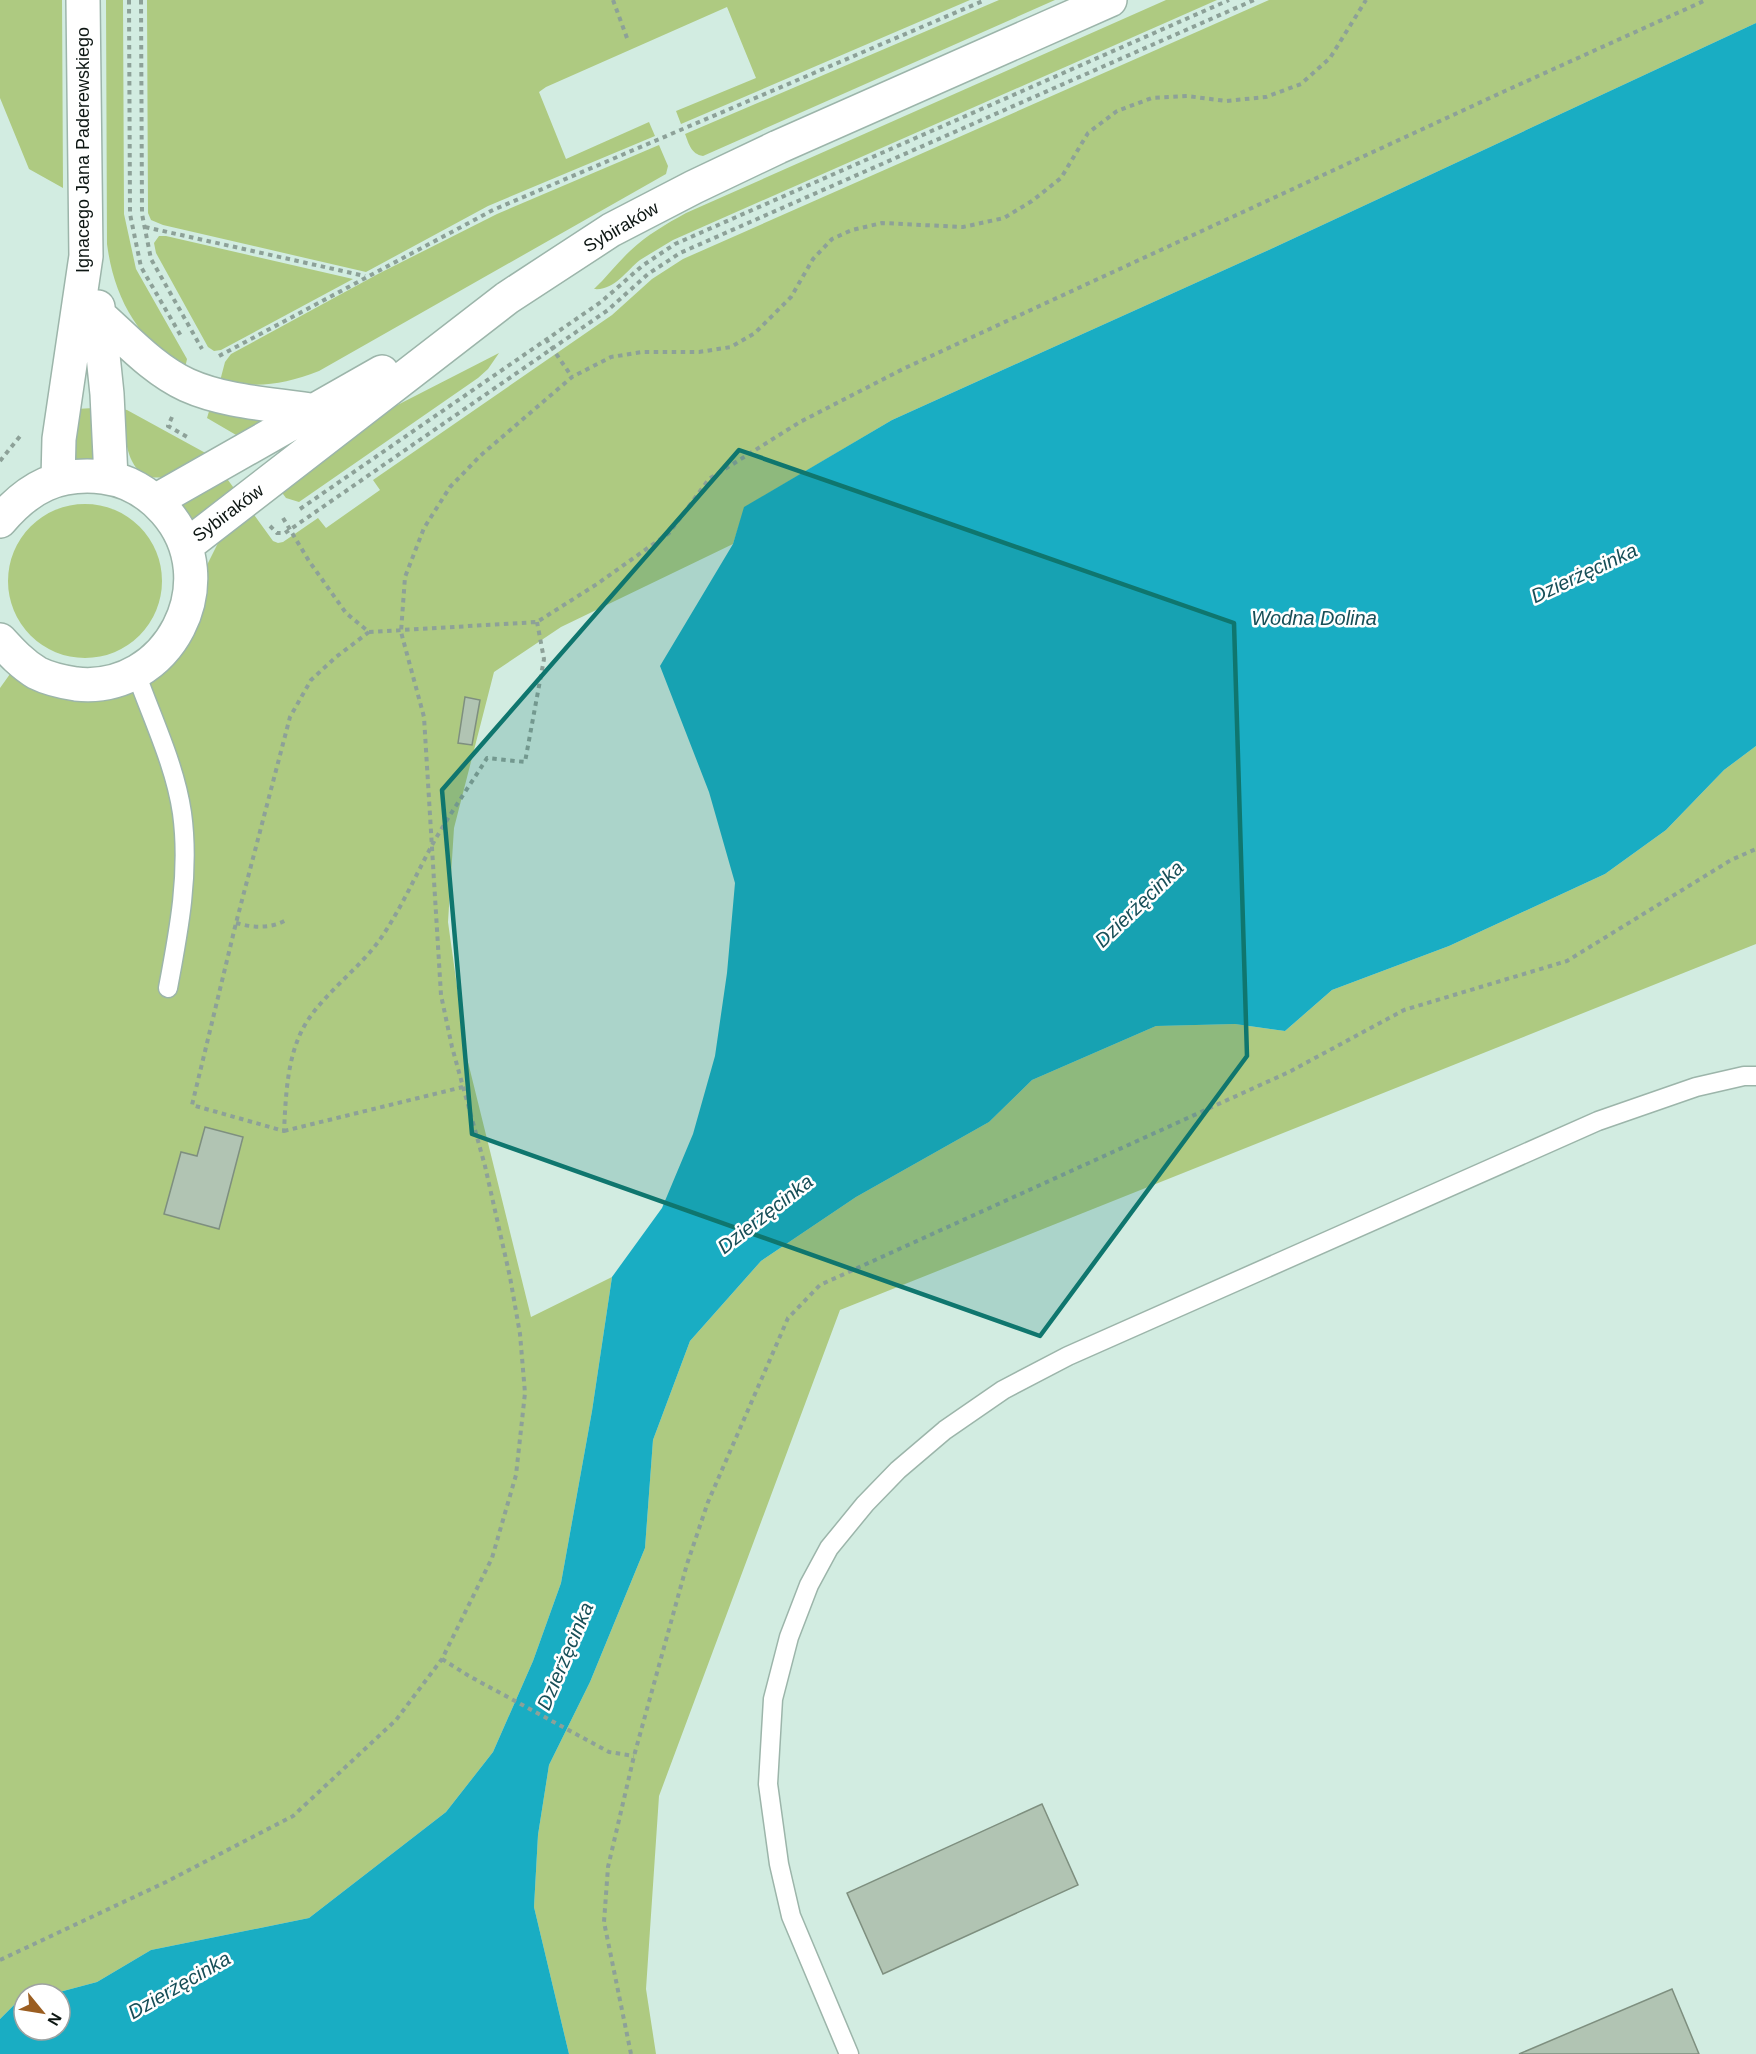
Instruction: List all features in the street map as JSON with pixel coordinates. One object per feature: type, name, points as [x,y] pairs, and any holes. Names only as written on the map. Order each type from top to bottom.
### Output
[{"type":"street","name":"Ignacego Jana Paderewskiego","points":[[58,479],[59,439],[86,256],[83,0]]},
{"type":"street","name":"Sybiraków","points":[[186,546],[507,298],[611,230],[694,187],[798,138],[1110,0]]},
{"type":"street","points":[[86,256],[101,317],[111,478]]},
{"type":"street","points":[[155,501],[317,411],[507,298]]},
{"type":"street","points":[[101,317],[165,372],[186,384],[228,398],[317,411]]},
{"type":"street","points":[[0,521],[15,503],[35,489],[58,479],[85,475],[111,478],[135,486],[155,501],[174,521],[186,546],[191,570],[190,594],[184,619],[172,640],[156,658],[136,673],[112,682],[87,685],[62,682],[38,673],[17,658],[0,640]]},
{"type":"lane","points":[[136,673],[170,766],[182,813],[185,864],[181,920],[168,988]]},
{"type":"lane","points":[[849,2054],[791,1917],[779,1864],[768,1784],[773,1699],[789,1637],[809,1585],[829,1548],[865,1504],[898,1470],[945,1430],[1003,1390],[1068,1356],[1599,1121],[1696,1087],[1744,1076],[1756,1076]]},
{"type":"path","points":[[129,0],[130,214],[141,267],[186,346]]},
{"type":"path","points":[[141,0],[142,214],[152,259],[206,356]]},
{"type":"path","points":[[613,0],[627,38]]},
{"type":"path","points":[[216,357],[493,210],[985,0]]},
{"type":"path","points":[[296,512],[602,302],[642,266],[675,244],[1228,0]]},
{"type":"path","points":[[265,520],[278,532],[285,533],[608,310],[648,274],[680,253],[1254,0]]},
{"type":"path","points":[[0,1960],[166,1882],[293,1816],[396,1720],[442,1659],[492,1558],[516,1475],[525,1393],[520,1334],[510,1277],[485,1166],[441,995],[424,717],[401,632],[405,577],[424,528],[450,487],[480,456],[572,377],[611,357],[642,352],[699,352],[731,347],[755,333],[791,297],[813,259],[832,239],[852,230],[882,223],[963,227],[1004,218],[1032,201],[1061,178],[1088,133],[1117,111],[1152,98],[1187,96],[1226,101],[1266,97],[1301,84],[1330,58],[1366,0]]},
{"type":"path","points":[[463,1087],[284,1131],[192,1105],[236,923],[290,717],[311,680],[336,657],[369,632],[401,632],[537,622],[597,585],[669,532],[709,479],[800,422],[924,359],[1505,90],[1706,0]]},
{"type":"path","points":[[145,227],[365,276]]},
{"type":"path","points":[[546,339],[572,377]]},
{"type":"path","points":[[174,413],[168,426],[196,441]]},
{"type":"path","points":[[279,512],[346,613],[369,632]]},
{"type":"path","points":[[283,518],[290,515]]},
{"type":"path","points":[[284,1131],[286,1087],[296,1043],[310,1018],[384,934],[405,901],[432,846],[487,758],[525,762],[544,659],[537,622]]},
{"type":"path","points":[[631,2054],[604,1922],[608,1867],[634,1756],[687,1564],[708,1502],[788,1318],[820,1285],[1289,1072],[1404,1010],[1567,961],[1731,860],[1756,849]]},
{"type":"path","points":[[236,923],[252,927],[270,926],[288,919]]},
{"type":"path","points":[[442,1659],[609,1752],[634,1756]]},
{"type":"highlighted area","points":[[739,450],[1234,623],[1247,1056],[1040,1336],[472,1134],[442,790]]},
{"type":"green space","points":[[0,0],[62,0],[63,188],[29,169],[0,98]]},
{"type":"green space","points":[[106,0],[123,0],[124,214],[136,269],[187,359],[185,368],[168,357],[141,330],[122,299],[110,263],[107,244]]},
{"type":"green space","points":[[147,0],[970,0],[681,124],[676,111],[756,78],[727,7],[546,87],[539,92],[566,159],[649,122],[655,136],[488,206],[366,272],[163,225],[151,220],[148,213]]},
{"type":"green space","points":[[999,0],[1055,0],[703,156],[693,151],[689,145],[685,134]]},
{"type":"green space","points":[[1166,0],[1217,0],[673,240],[640,260],[614,284],[594,289],[636,245],[686,213]]},
{"type":"green space","points":[[1269,0],[1756,0],[1756,23],[1273,248],[892,420],[745,507],[733,544],[561,627],[494,672],[454,828],[448,922],[467,1058],[531,1317],[612,1277],[592,1411],[561,1583],[533,1661],[493,1752],[446,1812],[309,1918],[151,1950],[97,1982],[72,1989],[72,1982],[12,1982],[12,2007],[0,2019],[0,688],[10,674],[37,689],[63,698],[90,699],[121,695],[206,567],[219,541],[252,512],[273,541],[278,543],[283,542],[318,518],[326,528],[380,490],[373,480],[612,315],[652,279],[683,259]]},
{"type":"green space","points":[[659,145],[668,166],[666,174],[319,371],[270,384],[220,381],[225,362],[231,354],[378,274],[497,214]]},
{"type":"green space","points":[[159,236],[353,279],[221,350],[214,351],[208,347],[156,253],[154,243]]},
{"type":"green space","points":[[499,353],[488,369],[478,378],[299,502],[286,498],[280,490],[374,417]]},
{"type":"green space","points":[[94,408],[95,460],[73,459],[76,409]]},
{"type":"green space","points":[[210,408],[273,413],[243,439],[207,418]]},
{"type":"green space","points":[[122,409],[211,456],[174,475],[155,477],[144,474],[136,467],[127,446]]},
{"type":"green space","points":[[225,476],[236,491],[192,523],[179,505]]},
{"type":"green space","points":[[85,504],[100,505],[115,510],[140,526],[156,551],[161,566],[161,596],[156,611],[140,636],[115,652],[100,657],[85,658],[70,657],[55,652],[30,636],[14,611],[9,596],[8,581],[9,566],[14,551],[30,526],[55,510],[70,505]]},
{"type":"green space","points":[[1756,746],[1756,944],[840,1310],[659,1796],[646,1989],[656,2054],[569,2054],[534,1907],[538,1835],[549,1765],[590,1682],[645,1548],[653,1440],[690,1341],[761,1261],[856,1197],[989,1122],[1032,1080],[1156,1026],[1235,1024],[1285,1031],[1332,990],[1449,946],[1605,874],[1666,830],[1724,770]]},
{"type":"water","name":"Wodna Dolina","points":[[1756,23],[1756,746],[1724,770],[1666,830],[1605,874],[1449,946],[1332,990],[1285,1031],[1235,1024],[1156,1026],[1032,1080],[989,1122],[856,1197],[761,1261],[690,1341],[653,1440],[645,1548],[590,1682],[549,1765],[538,1835],[534,1907],[569,2054],[0,2054],[0,2019],[12,2007],[12,2042],[72,2042],[72,1989],[97,1982],[151,1950],[309,1918],[446,1812],[493,1752],[533,1661],[561,1583],[592,1411],[612,1277],[662,1208],[693,1134],[715,1056],[727,973],[735,883],[709,792],[660,666],[733,544],[744,507],[892,420],[1273,248]]},
{"type":"building","points":[[465,697],[480,700],[472,745],[458,743]]},
{"type":"building","points":[[205,1127],[243,1137],[219,1229],[164,1214],[181,1152],[197,1156]]},
{"type":"building","points":[[1042,1804],[1078,1885],[883,1974],[847,1893]]},
{"type":"building","points":[[1672,1989],[1699,2054],[1519,2054]]},
{"type":"water label","name":"Dzierżęcinka","points":[[1584,573]]},
{"type":"water label","name":"Dzierżęcinka","points":[[1139,904]]},
{"type":"water label","name":"Dzierżęcinka","points":[[765,1214]]},
{"type":"water label","name":"Dzierżęcinka","points":[[565,1656]]},
{"type":"water label","name":"Dzierżęcinka","points":[[179,1985]]}]
